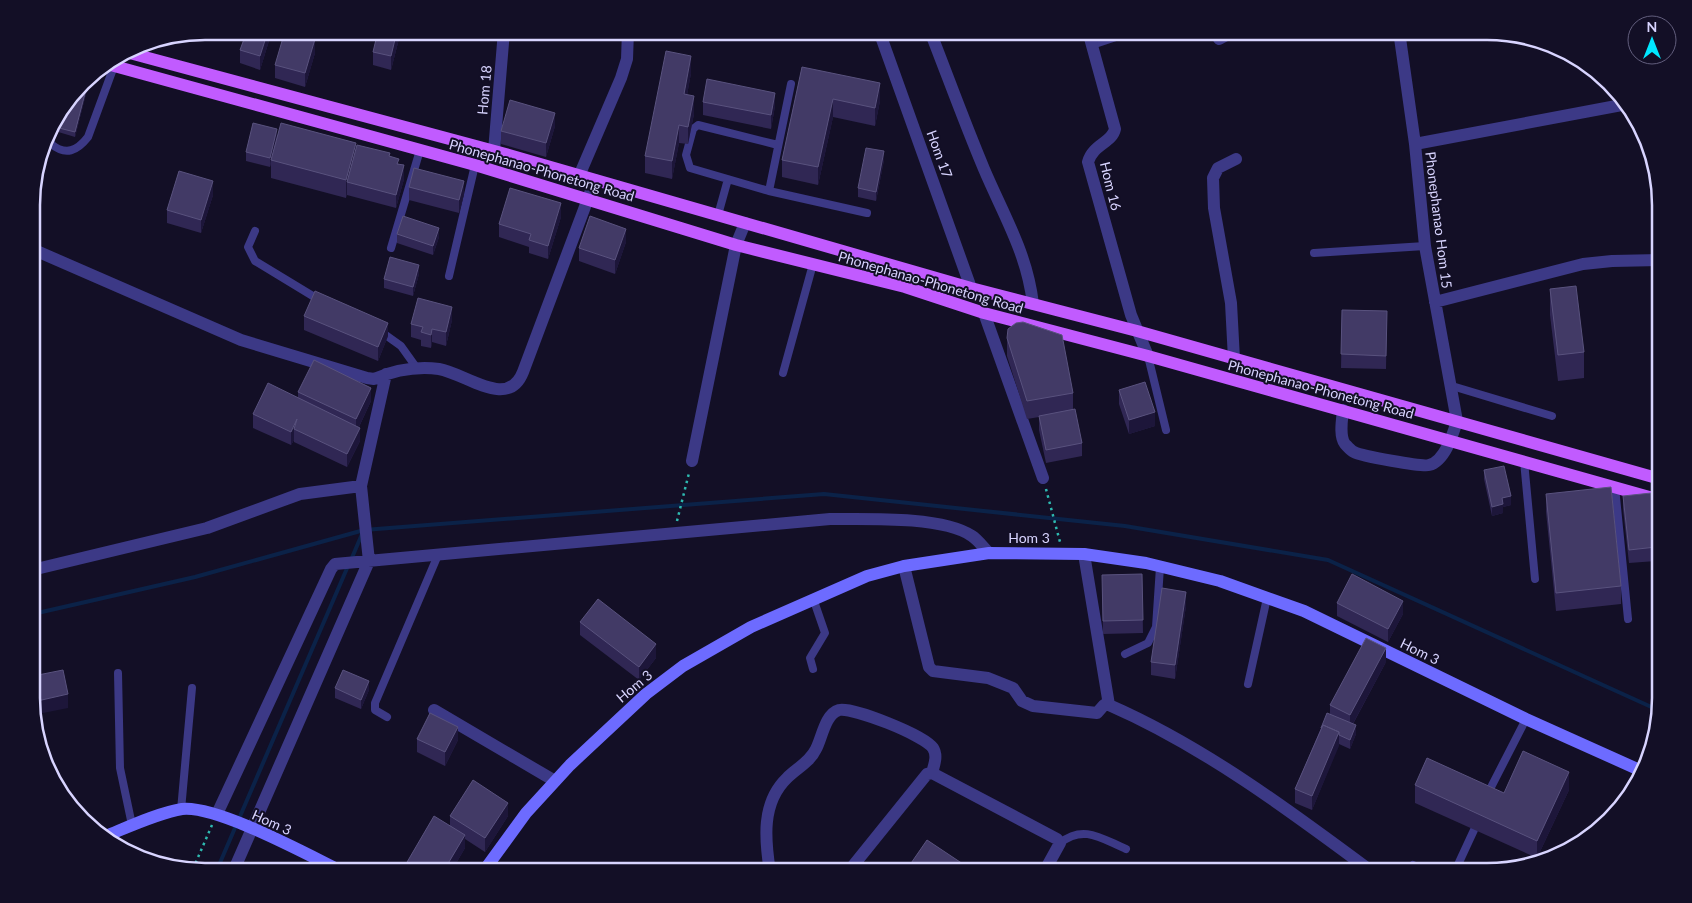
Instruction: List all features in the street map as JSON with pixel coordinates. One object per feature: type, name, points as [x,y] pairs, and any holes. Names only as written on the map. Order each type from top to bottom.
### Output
[{"type":"main road","name":"Phonephanao-Phonetong Road","points":[[137,55],[595,180],[971,288],[1137,331],[1652,477]]},
{"type":"main road","name":"Phonephanao-Phonetong Road","points":[[119,64],[588,198],[736,245],[905,287],[984,313],[1148,356],[1652,498]]},
{"type":"main road","points":[[905,287],[910,270]]},
{"type":"street","name":"Hom 18","points":[[494,152],[503,40]]},
{"type":"street","points":[[579,176],[621,78],[627,59],[628,40]]},
{"type":"street","name":"Hom 17","points":[[882,40],[971,288]]},
{"type":"street","points":[[934,40],[985,170],[1025,261],[1030,277],[1033,304]]},
{"type":"street","name":"Hom 16","points":[[1091,40],[1115,129],[1113,136],[1095,148],[1088,162],[1137,331],[1148,356]]},
{"type":"street","name":"Phonephanao Hom 15","points":[[1343,410],[1342,434],[1344,443],[1354,452],[1416,464],[1429,465],[1438,460],[1451,440],[1457,421],[1425,246],[1415,144],[1400,40]]},
{"type":"street","points":[[1415,144],[1619,106]]},
{"type":"street","points":[[1234,359],[1231,303],[1214,208],[1213,178],[1218,168],[1236,159]]},
{"type":"street","points":[[40,252],[241,340],[367,378],[374,379],[386,374],[416,367],[441,370],[496,390],[510,390],[515,386],[523,372],[595,180]]},
{"type":"street","points":[[692,461],[736,245],[744,223]]},
{"type":"street","points":[[1435,302],[1583,264],[1652,260]]},
{"type":"street","points":[[984,313],[1044,478]]},
{"type":"street","points":[[236,863],[249,828],[365,558],[362,490],[386,374]]},
{"type":"street","points":[[40,568],[207,528],[300,494],[362,490]]},
{"type":"street","points":[[218,815],[331,569],[341,563],[365,558],[438,555],[674,535],[830,519],[886,519],[949,526],[972,536],[989,552]]},
{"type":"street","name":"Hom 3","points":[[489,863],[526,813],[555,781],[646,694],[683,666],[751,627],[868,576],[904,566],[989,552],[1084,554],[1160,567],[1220,581],[1304,612],[1526,719],[1636,768]]},
{"type":"street","points":[[1084,554],[1109,705]]},
{"type":"street","points":[[904,566],[929,667],[933,671],[988,678],[1013,688],[1022,701],[1033,706],[1097,713],[1104,705],[1109,705],[1149,722],[1300,819],[1360,863]]},
{"type":"street","points":[[434,710],[555,781]]},
{"type":"street","points":[[769,863],[766,820],[774,796],[786,779],[804,765],[816,751],[829,717],[834,713],[847,710],[910,732],[925,740],[933,748],[936,759],[932,773]]},
{"type":"street","points":[[855,863],[927,774],[932,773],[1057,839],[1060,843],[1049,863]]},
{"type":"street","name":"Hom 3","points":[[181,810],[196,809],[218,815],[323,863]]},
{"type":"street","points":[[111,834],[132,825],[181,810]]},
{"type":"lane","points":[[1092,45],[1107,40]]},
{"type":"lane","points":[[52,145],[56,148],[72,151],[80,147],[88,137],[110,70]]},
{"type":"lane","points":[[769,191],[791,84]]},
{"type":"lane","points":[[778,145],[698,125],[693,129],[686,155],[687,163],[690,168],[769,191],[867,213]]},
{"type":"lane","points":[[391,248],[420,150]]},
{"type":"lane","points":[[449,276],[475,165]]},
{"type":"lane","points":[[718,215],[728,179]]},
{"type":"lane","points":[[255,231],[248,247],[255,261],[327,304]]},
{"type":"lane","points":[[1314,252],[1425,246]]},
{"type":"lane","points":[[783,373],[813,264]]},
{"type":"lane","points":[[370,325],[387,334],[401,346],[416,367]]},
{"type":"lane","points":[[1148,356],[1166,430]]},
{"type":"lane","points":[[1452,386],[1552,416]]},
{"type":"lane","points":[[1524,461],[1535,579]]},
{"type":"lane","points":[[1615,487],[1628,619]]},
{"type":"lane","points":[[387,717],[375,710],[375,703],[438,555]]},
{"type":"lane","points":[[1126,654],[1148,643],[1156,627],[1160,567]]},
{"type":"lane","points":[[1248,684],[1267,598]]},
{"type":"lane","points":[[813,669],[810,658],[826,633],[814,601]]},
{"type":"lane","points":[[118,672],[120,768],[132,825]]},
{"type":"lane","points":[[181,810],[192,688]]},
{"type":"lane","points":[[1484,802],[1526,719]]},
{"type":"lane","points":[[1460,863],[1474,830]]},
{"type":"lane","points":[[1060,843],[1070,835],[1081,833],[1093,835],[1126,849]]},
{"type":"path","points":[[674,535],[692,461]]},
{"type":"path","points":[[1044,478],[1060,542]]},
{"type":"path","points":[[196,863],[218,815]]},
{"type":"building","points":[[244,40],[265,40],[260,56],[240,50]]},
{"type":"building","points":[[282,40],[315,40],[305,73],[275,65]]},
{"type":"building","points":[[376,40],[395,40],[391,56],[373,52]]},
{"type":"building","points":[[666,51],[691,56],[684,94],[694,96],[688,127],[679,125],[672,161],[645,156]]},
{"type":"building","points":[[802,67],[880,83],[875,108],[833,99],[818,167],[782,160]]},
{"type":"building","points":[[707,79],[775,93],[771,115],[703,102]]},
{"type":"building","points":[[86,92],[75,132],[59,128],[74,104]]},
{"type":"building","points":[[510,100],[555,113],[546,143],[501,131]]},
{"type":"building","points":[[253,123],[277,129],[270,158],[246,152]]},
{"type":"building","points":[[281,123],[356,143],[346,180],[271,160]]},
{"type":"building","points":[[357,145],[390,153],[389,156],[399,159],[397,164],[404,165],[396,195],[347,182]]},
{"type":"building","points":[[866,148],[884,151],[876,192],[858,188]]},
{"type":"building","points":[[414,168],[464,181],[459,200],[409,187]]},
{"type":"building","points":[[179,171],[213,181],[201,220],[167,210]]},
{"type":"building","points":[[510,188],[561,203],[548,246],[529,240],[531,234],[499,224]]},
{"type":"building","points":[[403,216],[439,228],[433,246],[397,234]]},
{"type":"building","points":[[590,216],[626,229],[615,260],[579,248]]},
{"type":"building","points":[[390,257],[419,265],[413,287],[384,279]]},
{"type":"building","points":[[1576,286],[1584,352],[1558,355],[1550,289]]},
{"type":"building","points":[[315,291],[388,323],[378,347],[304,316]]},
{"type":"building","points":[[418,298],[452,307],[446,332],[432,329],[431,335],[421,332],[423,327],[411,324]]},
{"type":"building","points":[[1342,310],[1387,311],[1386,356],[1341,354]]},
{"type":"building","points":[[1023,322],[1062,335],[1073,393],[1027,401],[1007,338],[1008,329],[1016,323]]},
{"type":"building","points":[[314,360],[371,388],[356,419],[298,392]]},
{"type":"building","points":[[1145,382],[1155,412],[1129,420],[1119,390]]},
{"type":"building","points":[[268,383],[360,428],[347,454],[294,429],[297,419],[291,432],[253,414]]},
{"type":"building","points":[[1075,409],[1082,443],[1046,450],[1039,416]]},
{"type":"building","points":[[1504,466],[1511,496],[1502,498],[1503,504],[1492,507],[1484,470]]},
{"type":"building","points":[[1611,487],[1621,586],[1556,593],[1546,494]]},
{"type":"building","points":[[1651,493],[1652,547],[1629,550],[1623,496]]},
{"type":"building","points":[[1142,574],[1143,620],[1103,621],[1102,575]]},
{"type":"building","points":[[1352,574],[1403,601],[1388,629],[1337,603]]},
{"type":"building","points":[[1162,588],[1186,592],[1175,665],[1151,662]]},
{"type":"building","points":[[598,599],[656,644],[639,667],[580,622]]},
{"type":"building","points":[[1366,638],[1386,648],[1350,715],[1330,705]]},
{"type":"building","points":[[63,670],[68,694],[40,700],[40,675]]},
{"type":"building","points":[[343,670],[369,681],[361,700],[335,688]]},
{"type":"building","points":[[430,713],[458,727],[445,752],[417,739]]},
{"type":"building","points":[[1327,713],[1356,725],[1350,740],[1339,735],[1339,732],[1323,725],[1321,728]]},
{"type":"building","points":[[1323,725],[1339,732],[1312,796],[1295,789]]},
{"type":"building","points":[[1523,751],[1569,772],[1537,841],[1415,785],[1427,758],[1504,793]]},
{"type":"building","points":[[473,780],[508,803],[485,838],[450,816]]},
{"type":"building","points":[[434,816],[465,835],[448,863],[407,863]]},
{"type":"building","points":[[927,840],[962,863],[911,863]]},
{"type":"waterway","points":[[40,612],[195,577],[364,530],[824,494],[1125,526],[1328,560],[1652,707]]},
{"type":"waterway","points":[[351,560],[362,534]]},
{"type":"waterway","points":[[220,863],[348,566]]}]
